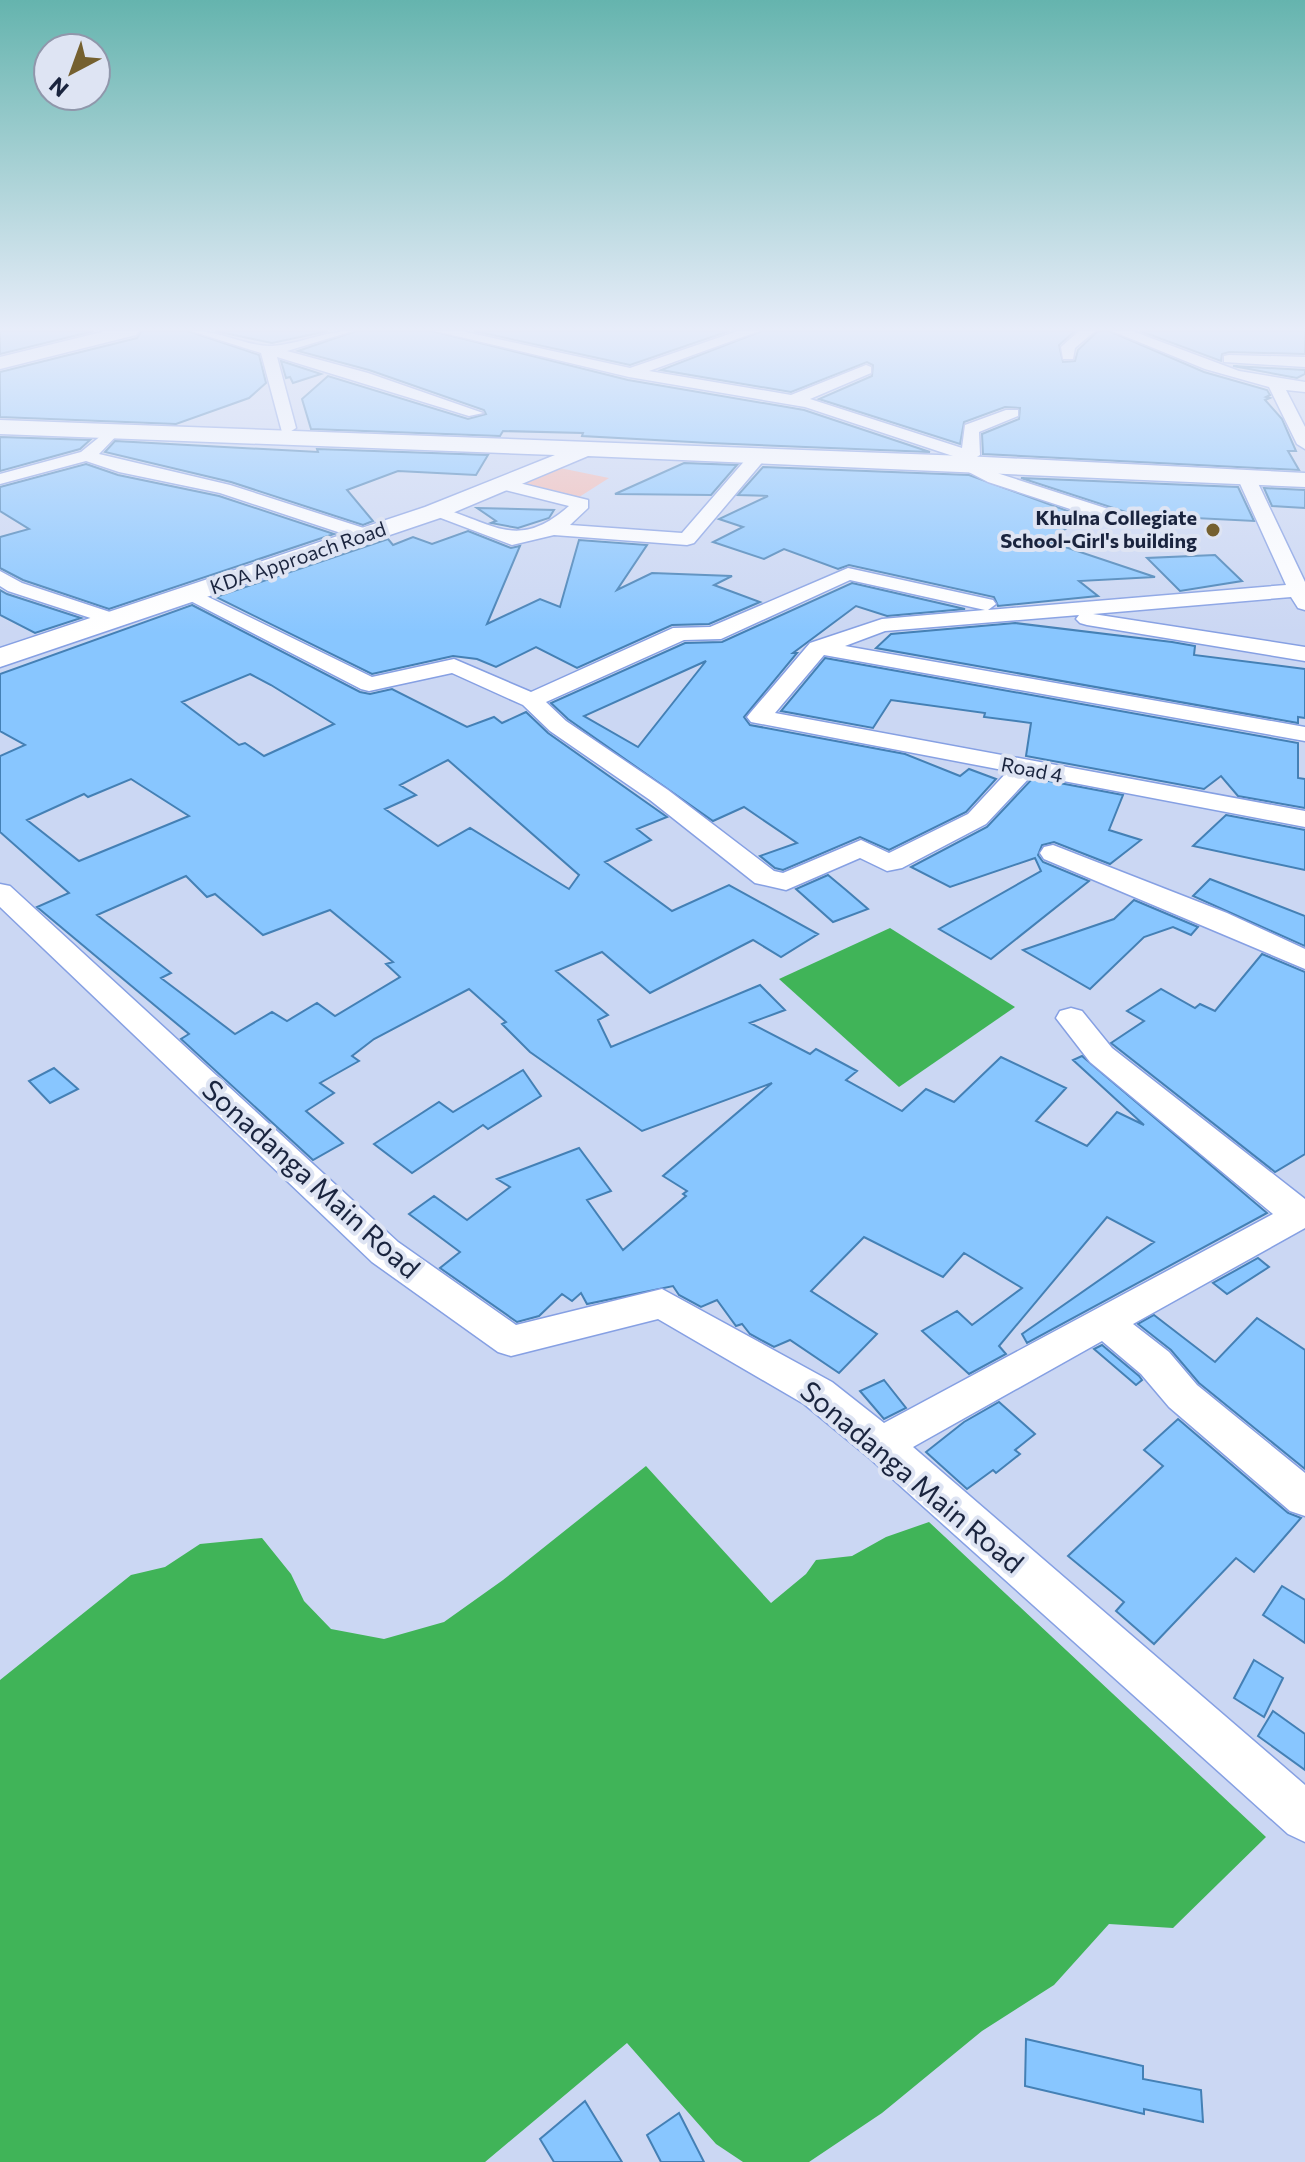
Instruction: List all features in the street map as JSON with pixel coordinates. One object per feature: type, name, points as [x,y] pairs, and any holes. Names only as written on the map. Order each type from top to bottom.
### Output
[{"type":"main road","points":[[138,432],[760,454],[967,457],[1305,480]]},
{"type":"main road","points":[[379,432],[1305,472]]},
{"type":"main road","name":"KDA Approach Road","points":[[0,658],[434,512],[592,448]]},
{"type":"street","points":[[0,479],[87,456],[112,432]]},
{"type":"street","points":[[891,432],[967,457],[994,478],[1129,522]]},
{"type":"street","points":[[967,457],[971,432]]},
{"type":"street","points":[[434,512],[512,539],[554,529],[683,548],[760,454]]},
{"type":"street","points":[[87,456],[119,467],[224,489],[366,535]]},
{"type":"street","points":[[818,648],[882,625],[1034,610],[1302,597],[1246,477]]},
{"type":"street","points":[[507,485],[582,504],[554,529]]},
{"type":"street","points":[[531,700],[681,633],[713,634],[848,574],[966,602],[1034,610],[1305,654]]},
{"type":"street","points":[[0,577],[15,587],[115,620]]},
{"type":"street","points":[[189,595],[369,684],[454,666],[531,700],[558,726],[777,882],[786,882],[861,848],[882,860],[893,862],[977,819],[1024,769]]},
{"type":"street","points":[[818,648],[1305,734]]},
{"type":"street","name":"Road 4","points":[[818,648],[759,717],[1024,769],[1305,819]]},
{"type":"street","points":[[1053,853],[1217,919],[1305,960]]},
{"type":"street","name":"Sonadanga Main Road","points":[[0,892],[385,1252],[511,1341],[662,1303],[818,1393],[881,1444],[1305,1817]]},
{"type":"street","points":[[881,1444],[1302,1214],[1101,1055],[1071,1018]]},
{"type":"street","points":[[1105,1322],[1155,1363],[1183,1396],[1305,1498]]},
{"type":"shaded area","points":[[555,467],[609,478],[576,499],[521,486]]},
{"type":"shaded area","points":[[890,928],[1015,1007],[899,1087],[779,979]]},
{"type":"shaded area","points":[[646,1466],[771,1603],[806,1574],[816,1560],[852,1556],[886,1537],[929,1522],[1266,1837],[1173,1928],[1109,1924],[1054,1985],[982,2031],[882,2113],[809,2162],[743,2162],[716,2144],[627,2043],[485,2162],[0,2162],[0,1680],[131,1575],[165,1567],[200,1544],[262,1538],[291,1574],[304,1601],[331,1629],[384,1639],[444,1622],[503,1580]]},
{"type":"building","points":[[389,432],[502,432],[500,436]]},
{"type":"building","points":[[539,432],[870,432],[930,452],[582,436],[583,433]]},
{"type":"building","points":[[922,432],[962,432],[960,444]]},
{"type":"building","points":[[1288,432],[1296,451],[1288,451],[1299,470],[983,454],[982,434]]},
{"type":"building","points":[[0,437],[90,440],[80,449],[0,471]]},
{"type":"building","points":[[115,441],[318,452],[317,449],[488,455],[476,475],[398,471],[347,490],[373,521],[363,525],[231,482],[105,452]]},
{"type":"building","points":[[684,463],[737,465],[711,495],[615,494]]},
{"type":"building","points":[[86,464],[118,475],[219,496],[334,534],[109,609],[23,580],[0,568],[0,537],[29,529],[0,511],[0,487]]},
{"type":"building","points":[[763,467],[969,475],[1084,517],[1047,541],[1155,577],[1079,581],[1098,596],[998,606],[994,597],[849,565],[838,569],[784,549],[764,559],[713,542],[743,527],[719,519],[768,496],[738,495]]},
{"type":"building","points":[[1021,478],[1238,487],[1254,521],[1135,515]]},
{"type":"building","points":[[1264,488],[1305,490],[1305,508],[1272,506]]},
{"type":"building","points":[[477,508],[554,510],[549,518],[518,528],[491,523],[496,521]]},
{"type":"building","points":[[468,531],[511,548],[520,546],[487,624],[540,599],[560,607],[579,540],[647,545],[617,590],[652,573],[732,576],[714,585],[760,602],[709,624],[672,625],[577,668],[536,647],[496,667],[477,659],[453,656],[372,674],[216,597],[388,539],[393,545],[413,537],[432,544]]},
{"type":"building","points":[[1215,555],[1242,581],[1180,591],[1147,558]]},
{"type":"building","points":[[852,583],[965,609],[887,616],[856,606],[793,653],[797,653],[744,717],[750,725],[905,754],[960,776],[969,769],[996,779],[966,812],[889,850],[860,837],[783,870],[775,868],[760,856],[797,843],[744,807],[713,821],[568,719],[551,703],[685,643],[722,642]],"holes":[[[706,661],[638,747],[584,716]]]},
{"type":"building","points":[[0,590],[81,618],[35,633],[0,615]]},
{"type":"building","points":[[192,605],[360,692],[370,694],[392,689],[467,727],[494,717],[502,723],[526,712],[548,733],[667,817],[637,829],[651,840],[605,862],[672,911],[729,885],[818,934],[781,957],[753,940],[650,993],[602,952],[556,971],[608,1015],[598,1020],[611,1047],[760,985],[785,1010],[750,1023],[810,1054],[816,1049],[857,1071],[846,1080],[902,1111],[926,1089],[954,1102],[1001,1057],[1066,1088],[1036,1121],[1087,1146],[1117,1112],[1144,1125],[1073,1060],[1082,1056],[1267,1213],[1027,1343],[1022,1334],[1154,1242],[1107,1217],[999,1346],[1006,1354],[969,1374],[922,1331],[957,1311],[972,1325],[1022,1288],[964,1253],[943,1277],[864,1237],[811,1291],[877,1334],[839,1373],[790,1340],[774,1347],[750,1334],[742,1324],[736,1326],[717,1300],[701,1307],[679,1295],[673,1286],[587,1304],[581,1293],[572,1301],[562,1294],[539,1316],[517,1322],[440,1268],[460,1252],[409,1214],[434,1196],[467,1220],[510,1187],[497,1179],[579,1148],[611,1191],[587,1200],[623,1250],[686,1196],[683,1194],[687,1191],[663,1176],[772,1083],[642,1131],[530,1052],[502,1024],[506,1022],[469,989],[374,1039],[352,1056],[359,1061],[320,1083],[334,1093],[306,1111],[343,1143],[313,1160],[181,1039],[189,1034],[37,907],[69,893],[0,832],[0,756],[25,745],[0,731],[0,674]],"holes":[[[250,674],[334,724],[264,756],[245,743],[239,745],[182,702]],[[448,760],[579,875],[569,889],[470,828],[438,846],[385,809],[416,795],[400,785]],[[131,779],[189,816],[79,861],[27,820],[84,794],[88,797]],[[186,876],[207,897],[215,894],[263,935],[330,910],[393,962],[386,964],[400,977],[335,1016],[317,1003],[287,1021],[272,1012],[235,1034],[161,978],[171,973],[97,915]]]},
{"type":"building","points":[[1015,623],[1172,642],[1195,646],[1194,655],[1305,669],[1305,718],[1298,717],[1298,723],[876,648],[891,634]]},
{"type":"building","points":[[825,658],[1298,743],[1298,778],[1305,779],[1305,808],[1238,796],[1221,776],[1204,789],[1026,756],[1031,723],[984,717],[985,713],[891,700],[873,728],[781,711]]},
{"type":"building","points":[[1033,778],[1123,795],[1109,830],[1141,840],[1110,864],[1054,842],[1042,845],[1038,855],[1043,862],[1089,881],[991,959],[939,929],[1041,871],[1035,858],[950,887],[911,867],[987,827]]},
{"type":"building","points":[[1226,815],[1305,830],[1305,870],[1193,846]]},
{"type":"building","points":[[828,875],[868,909],[833,922],[796,889]]},
{"type":"building","points":[[1210,879],[1305,916],[1305,946],[1193,896]]},
{"type":"building","points":[[1134,900],[1198,927],[1191,935],[1173,927],[1144,937],[1090,989],[1023,950],[1114,919]]},
{"type":"building","points":[[1262,954],[1305,972],[1305,1154],[1275,1172],[1111,1043],[1144,1021],[1127,1011],[1161,989],[1195,1008],[1200,1004],[1215,1011]]},
{"type":"building","points":[[54,1068],[78,1089],[50,1103],[29,1081]]},
{"type":"building","points":[[523,1070],[541,1096],[488,1129],[483,1125],[412,1173],[374,1144],[439,1102],[453,1112]]},
{"type":"building","points":[[1258,1258],[1269,1267],[1227,1294],[1213,1283]]},
{"type":"building","points":[[1154,1315],[1215,1362],[1257,1318],[1305,1350],[1305,1469],[1199,1383],[1171,1350],[1138,1324]]},
{"type":"building","points":[[1102,1345],[1142,1380],[1136,1385],[1094,1349]]},
{"type":"building","points":[[884,1380],[906,1408],[884,1419],[860,1391]]},
{"type":"building","points":[[999,1402],[1035,1434],[1015,1450],[1020,1454],[996,1473],[993,1470],[967,1489],[926,1452],[964,1422]]},
{"type":"building","points":[[1178,1419],[1288,1513],[1301,1518],[1254,1572],[1236,1558],[1154,1644],[1116,1611],[1124,1602],[1068,1556],[1163,1466],[1144,1450]]},
{"type":"building","points":[[1282,1586],[1305,1600],[1305,1643],[1263,1615]]},
{"type":"building","points":[[1254,1660],[1283,1678],[1264,1717],[1234,1698]]},
{"type":"building","points":[[1273,1711],[1305,1734],[1305,1770],[1258,1736]]},
{"type":"building","points":[[1026,2039],[1143,2066],[1143,2079],[1201,2090],[1203,2122],[1144,2109],[1144,2114],[1025,2086]]},
{"type":"building","points":[[585,2101],[622,2162],[554,2162],[540,2139]]},
{"type":"building","points":[[679,2113],[704,2162],[661,2162],[647,2135]]},
{"type":"place","name":"Khulna Collegiate School-Girl's building","points":[[1213,530]]}]
